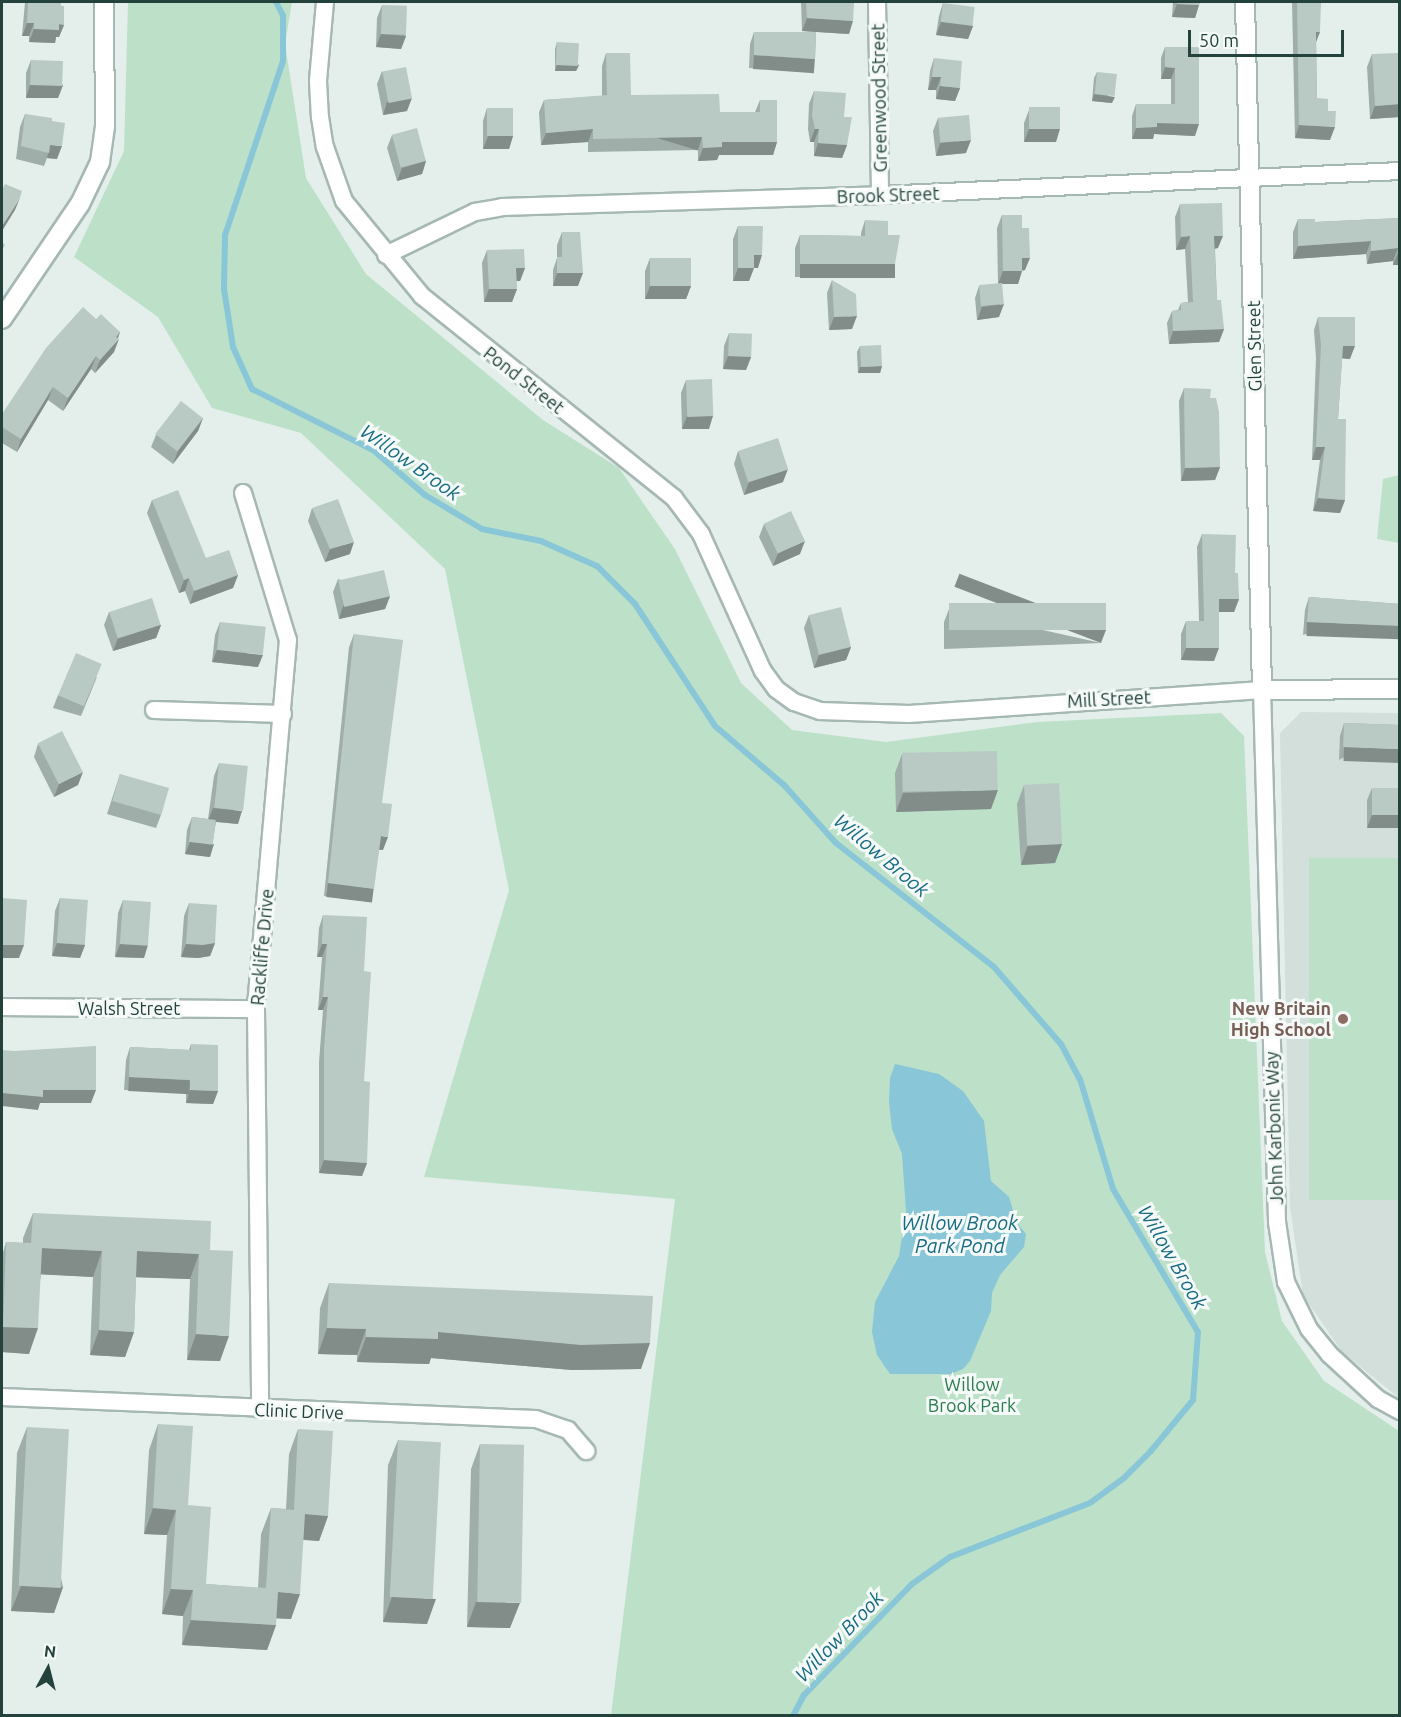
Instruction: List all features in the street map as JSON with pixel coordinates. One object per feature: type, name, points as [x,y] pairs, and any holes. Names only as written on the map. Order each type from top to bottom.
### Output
[{"type":"street","points":[[2,319],[80,204],[100,162],[105,126],[104,2]]},
{"type":"street","name":"Pond Street","points":[[326,2],[318,81],[325,147],[344,201],[386,255],[430,304],[674,498],[701,534],[763,670],[776,689],[794,702],[820,711]]},
{"type":"street","name":"Greenwood Street","points":[[877,2],[880,195]]},
{"type":"street","name":"Glen Street","points":[[1245,2],[1262,690]]},
{"type":"street","name":"Brook Street","points":[[386,255],[474,212],[502,207],[880,195],[1400,171]]},
{"type":"street","name":"Rackliffe Drive","points":[[243,492],[288,640],[256,1009],[260,1409]]},
{"type":"street","name":"Mill Street","points":[[820,711],[909,714],[1262,690],[1400,689]]},
{"type":"street","name":"John Karbonic Way","points":[[1262,690],[1277,1222],[1286,1282],[1309,1329],[1329,1354],[1378,1399],[1400,1411]]},
{"type":"street","points":[[154,710],[283,714]]},
{"type":"street","name":"Walsh Street","points":[[2,1007],[256,1009]]},
{"type":"street","name":"Clinic Drive","points":[[2,1397],[536,1419],[568,1430],[586,1451]]},
{"type":"shaded area","name":"New Britain High School","points":[[1301,712],[1399,713],[1399,1398],[1342,1352],[1303,1295],[1290,1207],[1280,733]]},
{"type":"green space","name":"Willow Brook Park","points":[[128,2],[292,2],[285,44],[306,178],[366,274],[543,420],[619,468],[675,549],[741,683],[792,730],[886,742],[1037,722],[1221,713],[1244,736],[1265,1252],[1282,1321],[1324,1381],[1399,1431],[1399,1715],[611,1715],[675,1199],[424,1177],[509,890],[445,569],[301,433],[212,408],[158,317],[74,257],[124,151]]},
{"type":"green space","points":[[1399,475],[1399,543],[1377,539],[1383,479]]},
{"type":"green space","points":[[1309,858],[1399,858],[1399,1200],[1309,1200]]},
{"type":"water","name":"Willow Brook Park Pond","points":[[895,1064],[939,1074],[963,1091],[984,1121],[991,1181],[1009,1197],[1017,1223],[1026,1234],[1024,1247],[1000,1275],[992,1293],[991,1311],[970,1361],[963,1369],[951,1374],[890,1374],[877,1355],[872,1332],[875,1302],[899,1256],[906,1211],[902,1154],[892,1129],[889,1102],[890,1078]]},
{"type":"building","points":[[28,2],[61,2],[61,6],[64,6],[64,25],[59,24],[59,30],[34,29],[34,23],[27,23]]},
{"type":"building","points":[[806,2],[854,2],[853,21],[807,18]]},
{"type":"building","points":[[1177,2],[1200,2],[1199,5],[1177,4]]},
{"type":"building","points":[[1297,2],[1321,2],[1320,32],[1316,32],[1317,98],[1328,99],[1328,111],[1336,111],[1335,127],[1299,125]]},
{"type":"building","points":[[943,3],[975,7],[972,26],[941,22]]},
{"type":"building","points":[[382,5],[407,6],[406,35],[381,34]]},
{"type":"building","points":[[754,32],[816,32],[815,59],[754,55]]},
{"type":"building","points":[[557,42],[579,43],[578,66],[556,65]]},
{"type":"building","points":[[1165,47],[1199,47],[1199,124],[1157,123],[1157,127],[1136,128],[1136,104],[1175,104],[1175,68],[1165,67]]},
{"type":"building","points":[[606,53],[630,53],[631,95],[719,94],[720,112],[760,112],[760,100],[777,100],[777,142],[722,142],[722,147],[703,148],[702,137],[593,139],[593,129],[546,133],[544,100],[607,95]]},
{"type":"building","points":[[1398,53],[1400,104],[1375,106],[1372,54]]},
{"type":"building","points":[[934,58],[962,61],[960,88],[940,86],[941,77],[932,77]]},
{"type":"building","points":[[31,60],[63,61],[62,86],[30,85]]},
{"type":"building","points":[[406,67],[412,98],[389,103],[382,72]]},
{"type":"building","points":[[1097,72],[1117,74],[1115,96],[1095,94]]},
{"type":"building","points":[[814,91],[846,93],[844,117],[852,117],[847,145],[818,143],[819,129],[815,129],[812,116]]},
{"type":"building","points":[[1029,107],[1060,107],[1060,129],[1029,129]]},
{"type":"building","points":[[487,108],[513,108],[513,136],[487,136]]},
{"type":"building","points":[[25,114],[52,118],[52,121],[65,123],[62,146],[50,145],[49,153],[21,146]]},
{"type":"building","points":[[969,115],[971,140],[940,143],[938,118]]},
{"type":"building","points":[[417,128],[426,161],[401,168],[392,135]]},
{"type":"building","points":[[5,184],[22,191],[2,226],[2,190]]},
{"type":"building","points":[[1222,203],[1223,236],[1214,236],[1217,300],[1221,300],[1224,329],[1173,331],[1172,311],[1181,310],[1181,303],[1193,302],[1190,236],[1181,237],[1180,204]]},
{"type":"building","points":[[1002,215],[1022,215],[1022,228],[1029,228],[1030,258],[1022,258],[1022,271],[1003,271]]},
{"type":"building","points":[[1400,218],[1400,253],[1398,253],[1398,248],[1371,251],[1371,241],[1298,246],[1298,219],[1315,219],[1315,222]]},
{"type":"building","points":[[865,220],[888,221],[888,235],[900,235],[895,264],[800,264],[800,235],[865,236]]},
{"type":"building","points":[[738,226],[763,226],[762,255],[754,255],[754,268],[738,268]]},
{"type":"building","points":[[562,232],[580,232],[583,273],[557,273],[557,257],[562,257]]},
{"type":"building","points":[[524,249],[525,268],[516,268],[517,289],[489,289],[487,250]]},
{"type":"building","points":[[650,258],[691,258],[691,286],[650,286]]},
{"type":"building","points":[[832,280],[856,294],[857,316],[834,317]]},
{"type":"building","points":[[1002,283],[1004,304],[981,306],[979,285]]},
{"type":"building","points":[[83,307],[96,319],[101,314],[120,332],[116,337],[119,339],[100,360],[96,356],[68,398],[53,387],[21,439],[2,427],[2,414],[46,348]]},
{"type":"building","points":[[1318,317],[1355,317],[1355,346],[1343,346],[1338,419],[1346,419],[1345,500],[1318,498],[1325,447],[1316,447],[1321,345]]},
{"type":"building","points":[[729,333],[752,334],[751,357],[728,356]]},
{"type":"building","points":[[881,345],[882,366],[861,367],[860,346]]},
{"type":"building","points":[[712,379],[713,416],[687,417],[686,380]]},
{"type":"building","points":[[1184,388],[1211,389],[1210,398],[1216,398],[1219,412],[1220,467],[1185,468]]},
{"type":"building","points":[[181,401],[203,418],[177,451],[155,434]]},
{"type":"building","points":[[778,438],[788,469],[748,482],[738,451]]},
{"type":"building","points":[[178,490],[206,558],[229,550],[238,575],[194,591],[189,578],[184,580],[152,500]]},
{"type":"building","points":[[338,499],[354,542],[330,549],[312,508]]},
{"type":"building","points":[[791,511],[805,541],[778,554],[764,524]]},
{"type":"building","points":[[1202,534],[1236,535],[1235,573],[1238,573],[1239,599],[1219,599],[1219,648],[1186,648],[1186,621],[1204,621]]},
{"type":"building","points":[[384,570],[390,596],[344,607],[338,581]]},
{"type":"building","points":[[1309,597],[1400,604],[1400,626],[1307,622]]},
{"type":"building","points":[[152,598],[161,625],[118,639],[109,612]]},
{"type":"building","points":[[949,603],[1106,603],[1106,630],[949,630]]},
{"type":"building","points":[[841,607],[851,647],[819,655],[809,615]]},
{"type":"building","points":[[220,622],[266,627],[263,655],[217,650]]},
{"type":"building","points":[[354,634],[403,640],[382,803],[392,804],[388,837],[381,836],[374,889],[328,883]]},
{"type":"building","points":[[76,653],[102,664],[84,706],[58,695]]},
{"type":"building","points":[[1344,723],[1400,725],[1399,749],[1343,747]]},
{"type":"building","points":[[62,731],[83,772],[59,784],[38,743]]},
{"type":"building","points":[[997,751],[998,790],[903,792],[902,753]]},
{"type":"building","points":[[219,763],[248,766],[243,811],[214,808]]},
{"type":"building","points":[[120,774],[169,788],[161,815],[112,801]]},
{"type":"building","points":[[1059,783],[1062,844],[1027,846],[1024,785]]},
{"type":"building","points":[[1372,788],[1400,788],[1400,815],[1372,815]]},
{"type":"building","points":[[192,817],[216,820],[213,845],[189,842]]},
{"type":"building","points":[[2,898],[27,900],[24,945],[2,945]]},
{"type":"building","points":[[60,898],[88,900],[85,945],[57,943]]},
{"type":"building","points":[[123,900],[151,902],[148,946],[120,944]]},
{"type":"building","points":[[189,903],[217,905],[215,943],[186,944]]},
{"type":"building","points":[[323,915],[367,917],[364,971],[371,972],[364,1081],[370,1082],[367,1163],[324,1160],[324,1049],[328,997],[323,997],[327,944],[322,944]]},
{"type":"building","points":[[191,1044],[218,1045],[218,1091],[190,1090],[190,1080],[129,1077],[130,1047],[191,1050]]},
{"type":"building","points":[[96,1046],[96,1090],[43,1090],[43,1097],[2,1093],[2,1050]]},
{"type":"building","points":[[33,1213],[211,1221],[210,1250],[233,1251],[229,1336],[196,1334],[199,1254],[137,1251],[134,1332],[99,1330],[102,1251],[42,1248],[38,1328],[3,1327],[6,1242],[31,1243]]},
{"type":"building","points":[[329,1283],[653,1296],[650,1343],[581,1345],[438,1332],[438,1339],[366,1337],[366,1329],[327,1328]]},
{"type":"building","points":[[158,1424],[193,1426],[188,1505],[211,1507],[206,1584],[266,1588],[271,1508],[294,1510],[298,1429],[333,1431],[328,1516],[305,1514],[300,1594],[278,1592],[276,1625],[191,1620],[193,1590],[171,1589],[176,1510],[153,1508]]},
{"type":"building","points":[[27,1427],[69,1429],[61,1588],[19,1586]]},
{"type":"building","points":[[398,1440],[441,1442],[433,1599],[390,1597]]},
{"type":"building","points":[[480,1444],[524,1445],[521,1603],[477,1602]]},
{"type":"waterway","name":"Willow Brook","points":[[276,2],[283,16],[283,61],[225,235],[224,289],[233,347],[252,389],[373,450],[425,495],[482,529],[541,541],[597,566],[635,604],[715,726],[785,786],[836,843],[994,967],[1061,1044],[1080,1079],[1113,1189],[1198,1332],[1193,1400],[1151,1451],[1124,1478],[1090,1503],[950,1557],[912,1584],[804,1695],[793,1716]]},
{"type":"place","name":"New Britain High School","points":[[1343,1019]]}]
